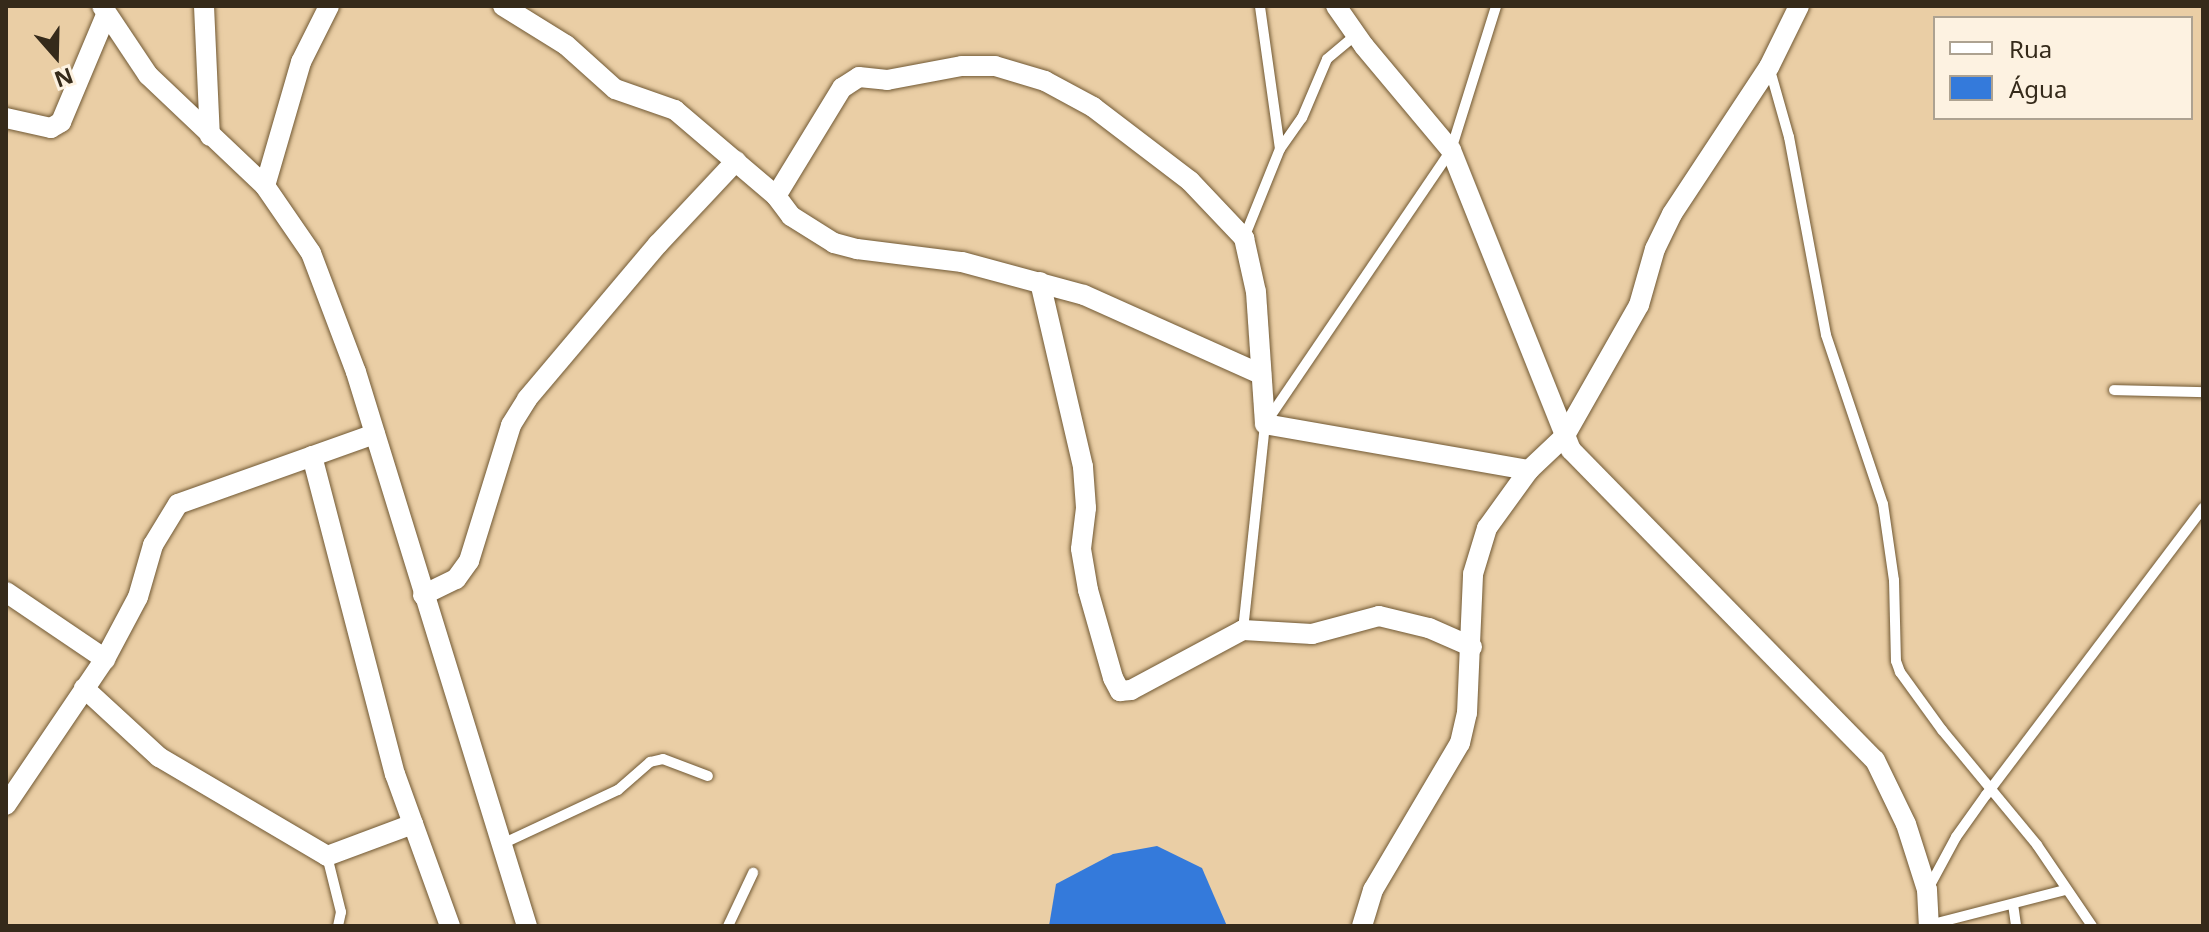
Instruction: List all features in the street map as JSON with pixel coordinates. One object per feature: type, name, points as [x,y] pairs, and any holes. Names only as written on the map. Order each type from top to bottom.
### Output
[{"type":"street","points":[[204,6],[210,136]]},
{"type":"street","points":[[265,186],[301,62],[329,6]]},
{"type":"street","points":[[503,6],[566,45],[615,89],[675,110],[776,196],[791,216],[834,243],[857,249],[962,262],[1084,295],[1261,374]]},
{"type":"street","points":[[1336,6],[1356,35],[1451,150],[1564,437],[1582,464],[1747,626],[1875,760],[1893,792],[1927,890],[1929,926]]},
{"type":"street","points":[[1362,926],[1373,890],[1460,743],[1467,713],[1473,574],[1487,528],[1529,470],[1564,437],[1639,305],[1655,249],[1672,214],[1769,67],[1799,6]]},
{"type":"street","points":[[104,11],[148,75],[265,186],[311,253],[375,434],[527,926]]},
{"type":"street","points":[[6,118],[51,128],[61,122],[104,11]]},
{"type":"street","points":[[776,196],[842,88],[859,77],[887,80],[962,66],[995,66],[1045,81],[1093,107],[1190,181],[1244,238],[1256,292],[1265,424],[1529,470]]},
{"type":"street","points":[[423,595],[456,579],[469,561],[511,425],[527,399],[658,244],[736,161]]},
{"type":"street","points":[[1040,282],[1083,467],[1086,508],[1081,549],[1088,590],[1113,678],[1120,691],[1131,690],[1243,630],[1312,634],[1379,616],[1429,628],[1472,647]]},
{"type":"street","points":[[6,805],[105,659],[138,597],[163,524],[178,504],[375,434]]},
{"type":"street","points":[[312,456],[395,774],[450,926]]},
{"type":"street","points":[[6,592],[105,659]]},
{"type":"street","points":[[84,688],[159,757],[327,856],[413,824]]},
{"type":"lane","points":[[1260,6],[1280,149]]},
{"type":"lane","points":[[1243,630],[1265,424],[1451,150],[1496,6]]},
{"type":"lane","points":[[1244,238],[1280,149],[1312,97],[1327,59],[1356,35]]},
{"type":"lane","points":[[1769,67],[1789,137],[1826,335],[1883,504],[1894,580],[1896,661],[1906,683],[2037,845],[2092,926]]},
{"type":"lane","points":[[2114,390],[2203,392]]},
{"type":"lane","points":[[1927,890],[1956,837],[2203,508]]},
{"type":"lane","points":[[502,844],[618,790],[650,762],[663,759],[708,776]]},
{"type":"lane","points":[[327,856],[341,912],[338,926]]},
{"type":"lane","points":[[728,926],[753,873]]},
{"type":"lane","points":[[1929,926],[2065,890]]},
{"type":"lane","points":[[2013,904],[2016,926]]},
{"type":"water","points":[[1157,846],[1202,868],[1227,926],[1049,926],[1056,884],[1113,854]]}]
